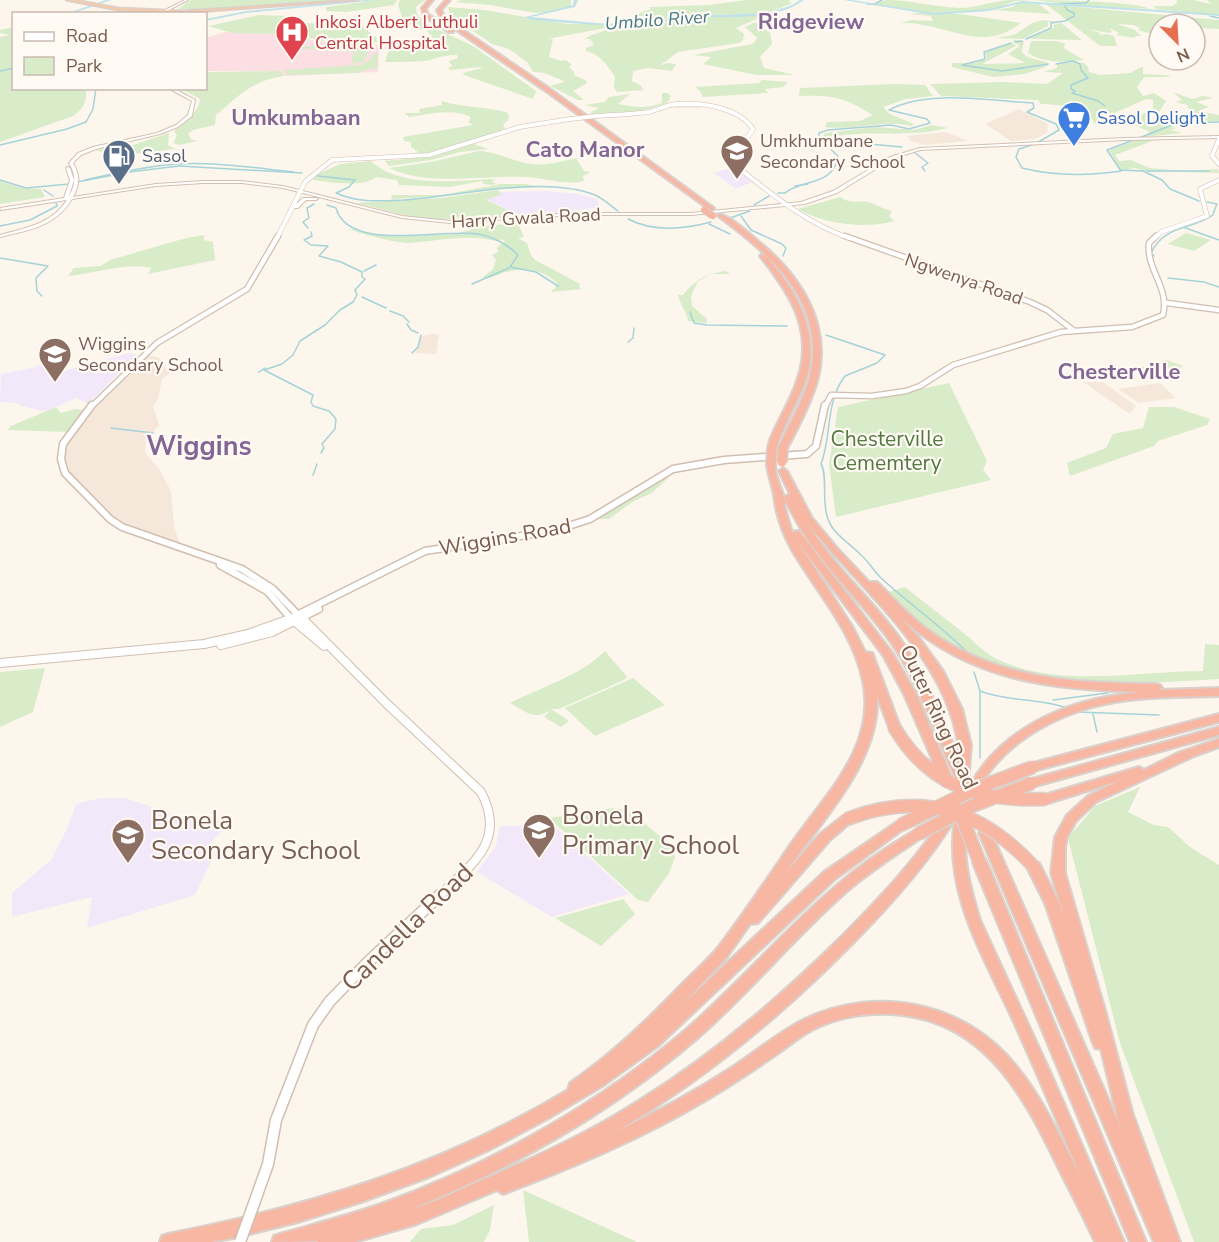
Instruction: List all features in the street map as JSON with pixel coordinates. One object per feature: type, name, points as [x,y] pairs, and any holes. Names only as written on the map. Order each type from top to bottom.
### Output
[{"type":"highway","points":[[69,0],[104,7],[161,12],[199,12],[356,0]]},
{"type":"highway","points":[[140,11],[183,11],[347,0]]},
{"type":"highway","points":[[431,0],[423,10],[428,19],[470,41]]},
{"type":"highway","points":[[442,0],[434,8],[434,15],[714,212]]},
{"type":"highway","points":[[448,0],[441,5],[439,13],[443,19],[545,88],[714,212]]},
{"type":"highway","points":[[454,0],[446,6],[443,12],[447,19],[460,30]]},
{"type":"highway","points":[[183,1],[173,9],[183,11]]},
{"type":"highway","points":[[140,11],[172,6]]},
{"type":"highway","name":"Outer Ring Road","points":[[714,212],[763,247],[793,280],[811,314],[818,343],[818,355],[810,389],[783,448],[784,485],[804,528],[817,547],[895,640],[923,689],[1164,1242]]},
{"type":"highway","name":"Outer Ring Road","points":[[714,212],[760,253],[779,274],[799,307],[805,328],[807,356],[804,373],[777,431],[772,449],[772,475],[778,498],[807,551],[877,638],[896,666],[938,760],[1138,1242]]},
{"type":"highway","points":[[417,1216],[576,1145],[613,1125],[700,1067],[735,1041],[835,953],[912,870],[942,831],[960,792],[965,772],[965,739],[958,710],[928,657],[809,520],[783,467]]},
{"type":"highway","points":[[721,954],[838,788],[860,753],[867,735],[872,700],[865,664],[846,625],[791,537],[780,511],[778,498]]},
{"type":"highway","points":[[841,556],[928,634],[959,655],[988,668],[1013,676],[1061,685],[1219,691]]},
{"type":"highway","points":[[814,576],[861,640],[878,677],[894,727],[902,742],[915,759],[933,773],[972,793],[1002,799],[1045,799],[1063,796],[1219,743]]},
{"type":"highway","points":[[1116,1242],[1070,1132],[975,924],[961,865],[962,817],[981,777],[1013,741],[1039,724],[1070,710],[1105,700],[1219,691]]},
{"type":"highway","points":[[168,1242],[269,1221],[331,1204],[396,1182],[489,1142],[555,1108],[645,1047],[694,1005],[829,876],[901,825],[977,788],[1034,767],[1219,717]]},
{"type":"highway","points":[[280,1242],[356,1221],[433,1191],[551,1132],[615,1092],[673,1050],[841,889],[893,849],[918,834],[972,806],[1032,783],[1219,731]]},
{"type":"highway","points":[[1126,1119],[1058,873],[1059,847],[1061,837],[1071,818],[1092,800],[1189,754]]},
{"type":"highway","points":[[489,1142],[512,1125],[548,1105],[612,1063],[676,1004],[825,837],[847,819],[885,806],[913,804],[939,807],[966,815],[991,828],[1015,845],[1034,867],[1052,903],[1126,1119],[1172,1242]]},
{"type":"highway","points":[[326,1242],[417,1216],[498,1188],[600,1148],[693,1100],[808,1025],[825,1017],[862,1007],[890,1006],[938,1016],[955,1024],[978,1039],[1009,1068],[1047,1126],[1104,1242]]},
{"type":"main road","points":[[161,12],[183,1]]},
{"type":"main road","points":[[161,12],[183,1]]},
{"type":"main road","points":[[74,182],[67,164],[68,159],[78,153],[155,134],[178,122],[189,108],[190,102],[169,90]]},
{"type":"main road","points":[[0,235],[48,222],[60,214],[74,182],[71,163],[78,155],[98,147],[156,135],[182,123],[193,108],[194,101],[173,90]]},
{"type":"main road","name":"Harry Gwala Road","points":[[68,199],[156,185],[198,182],[256,183],[291,189],[402,217],[450,222],[573,214],[691,214],[801,203],[835,192],[904,152],[935,147],[1205,136],[1218,138]]},
{"type":"main road","name":"Harry Gwala Road","points":[[68,199],[162,186],[215,183],[257,185],[301,192],[321,200],[332,201]]},
{"type":"main road","points":[[1,209],[68,199]]},
{"type":"main road","points":[[58,200],[68,199]]},
{"type":"main road","points":[[296,207],[306,199],[321,200]]},
{"type":"street","name":"Ngwenya Road","points":[[301,192],[308,181],[333,160],[429,155],[520,127],[570,119],[647,112],[673,103],[719,109],[748,120],[753,126],[753,131],[734,151],[733,160],[741,171],[815,226],[1030,302],[1047,310],[1072,330]]},
{"type":"street","points":[[1218,138],[1212,156],[1219,164]]},
{"type":"street","points":[[1072,330],[1119,328],[1147,323],[1161,316],[1167,303],[1148,255],[1149,243],[1161,232],[1207,216],[1200,189],[1219,180]]},
{"type":"street","points":[[296,619],[268,585],[210,559],[116,524],[74,483],[63,468],[60,455],[66,440],[94,403],[130,369],[169,335],[247,289],[301,192]]},
{"type":"street","points":[[291,213],[296,207],[301,192]]},
{"type":"street","points":[[1167,303],[1219,310]]},
{"type":"street","name":"Wiggins Road","points":[[155,650],[203,648],[230,644],[262,635],[296,619],[405,559],[425,551],[553,531],[576,525],[674,469],[724,460],[807,454],[816,446],[826,401],[835,395],[872,396],[906,391],[920,386],[953,365],[1072,330]]},
{"type":"street","points":[[232,568],[259,585],[296,619]]},
{"type":"street","points":[[248,634],[279,620],[282,608]]},
{"type":"street","name":"Wiggins Road","points":[[0,663],[204,644],[248,634],[296,619]]},
{"type":"street","name":"Candella Road","points":[[240,1242],[268,1164],[276,1120],[313,1025],[330,1001],[367,963],[478,859],[488,840],[491,825],[489,807],[475,785],[340,657],[296,619]]},
{"type":"shaded area","name":"Inkosi Albert Luthuli Central Hospital","points":[[300,30],[310,31],[300,36],[315,41],[367,45],[386,44],[379,52],[378,72],[285,76],[281,71],[207,71],[207,38],[225,32],[276,34]]},
{"type":"shaded area","points":[[1019,109],[1048,124],[1047,133],[1035,139],[1011,141],[985,124]]},
{"type":"shaded area","points":[[946,132],[969,141],[924,145],[909,140],[910,138],[906,136]]},
{"type":"shaded area","name":"Umkhumbane Secondary School","points":[[727,169],[736,170],[752,182],[736,189],[714,173]]},
{"type":"shaded area","points":[[547,191],[579,194],[596,199],[599,203],[596,208],[506,217],[507,209],[486,199],[501,194],[500,192]]},
{"type":"shaded area","points":[[439,335],[436,354],[415,353],[421,336]]},
{"type":"shaded area","name":"Wiggins Secondary School","points":[[129,353],[137,355],[88,404],[77,398],[41,411],[17,403],[0,402],[1,374],[32,368],[43,363],[64,371]]},
{"type":"shaded area","points":[[149,355],[159,358],[170,373],[162,379],[158,400],[153,406],[159,425],[146,441],[145,453],[159,469],[171,491],[174,526],[180,545],[119,521],[71,476],[64,463],[66,443],[95,404]]},
{"type":"shaded area","points":[[1083,382],[1103,382],[1136,406],[1130,414]]},
{"type":"shaded area","points":[[1160,383],[1176,398],[1139,403],[1118,389]]},
{"type":"shaded area","name":"Bonela Secondary School","points":[[100,798],[125,798],[222,831],[210,843],[215,853],[195,895],[87,928],[92,897],[12,917],[12,893],[51,860],[67,829],[76,804]]},
{"type":"shaded area","name":"Bonela Primary School","points":[[546,818],[629,894],[552,917],[477,872],[496,846],[500,826],[516,826]]},
{"type":"green space","points":[[191,0],[338,0],[230,9],[178,9]]},
{"type":"green space","points":[[377,0],[397,0],[394,5],[347,12],[326,11],[326,7]]},
{"type":"green space","points":[[400,0],[425,0],[416,7],[417,14],[426,24],[473,46],[536,91],[533,99],[463,73],[482,68],[480,67],[450,70],[448,68],[452,66],[449,61],[458,58],[457,55],[426,61],[385,62],[388,52],[409,48],[419,40],[429,42],[433,37],[426,30],[404,22],[398,5]]},
{"type":"green space","points":[[461,0],[571,0],[571,6],[551,12],[536,13],[455,2]]},
{"type":"green space","points":[[746,0],[792,0],[788,1],[792,3],[768,13],[688,16],[674,20],[634,15],[651,9],[649,7],[709,5]]},
{"type":"green space","points":[[886,0],[959,8],[1009,0],[1032,0],[1015,1],[985,10],[937,14],[872,5]]},
{"type":"green space","points":[[1034,0],[1104,2],[1150,9],[1082,6]]},
{"type":"green space","points":[[1176,0],[1193,0],[1211,4],[1207,0],[1219,0],[1219,14],[1156,9],[1153,6],[1173,6],[1178,2]]},
{"type":"green space","points":[[1020,2],[1038,3],[1051,14],[994,10],[1013,7]]},
{"type":"green space","points":[[1046,4],[1147,13],[1147,33],[1138,30],[1140,28],[1134,25],[1117,24],[1135,30],[1141,36],[1135,36],[1135,38],[1116,35],[1119,33],[1110,28],[1112,32],[1109,33],[1087,29],[1100,33],[1099,35],[1114,36],[1117,46],[1100,46]]},
{"type":"green space","points":[[448,7],[484,10],[568,24],[664,23],[692,17],[768,14],[736,28],[744,34],[743,40],[739,43],[678,52],[659,66],[667,63],[676,64],[672,71],[648,68],[633,71],[632,81],[644,90],[617,92],[614,88],[615,77],[609,68],[600,58],[586,51],[586,48],[594,45],[590,39],[584,39],[611,27],[547,39],[553,39],[549,57],[561,61],[566,60],[572,65],[569,67],[574,75],[587,81],[586,84],[573,91],[584,100],[578,100],[550,86],[564,82],[562,80],[544,73],[533,72],[527,62],[509,49],[492,44],[470,29],[463,28],[451,18]]},
{"type":"green space","points":[[910,14],[960,14],[1021,23],[996,36],[984,37],[917,24],[900,23],[912,20],[933,21],[931,16]]},
{"type":"green space","points":[[259,15],[289,16],[288,20],[294,23],[359,24],[377,38],[377,42],[352,46],[331,44],[300,36],[309,31],[276,34],[232,33],[208,26]]},
{"type":"green space","points":[[1207,19],[1219,20],[1219,29],[1207,28]]},
{"type":"green space","points":[[1043,20],[1059,22],[1048,22],[1048,26],[1023,39],[994,38],[1014,35],[1032,23]]},
{"type":"green space","points":[[755,22],[770,33],[772,44],[760,57],[764,68],[795,75],[756,75],[703,64],[711,57],[693,55],[753,44],[757,38],[745,27]]},
{"type":"green space","points":[[1061,23],[1082,40],[1031,39],[1030,37],[1054,28],[1053,25]]},
{"type":"green space","points":[[12,27],[12,90],[85,90],[86,101],[80,110],[73,116],[0,142],[0,37],[9,35],[0,33],[0,30]]},
{"type":"green space","points":[[1012,40],[1024,41],[1022,52],[1027,57],[1049,63],[1017,68],[1050,65],[1025,74],[993,77],[952,67],[952,63],[975,63],[987,59],[985,52],[1013,43],[1016,46],[982,64],[1025,63],[1008,54],[1020,46]]},
{"type":"green space","points":[[1031,41],[1056,41],[1066,44],[1065,49],[1084,60],[1062,62],[1035,57],[1028,53]]},
{"type":"green space","points":[[306,46],[369,50],[364,61],[344,66],[353,63],[352,57],[355,53],[341,50],[282,48]]},
{"type":"green space","points":[[374,53],[378,53],[377,69],[373,68],[358,73],[287,75],[285,70],[360,65],[371,59]]},
{"type":"green space","points":[[1084,63],[1089,72],[1100,75],[1130,73],[1143,66],[1143,74],[1171,77],[1144,77],[1137,87],[1143,96],[1154,93],[1166,101],[1159,112],[1151,113],[1146,121],[1192,115],[1187,105],[1176,102],[1182,100],[1173,92],[1192,99],[1203,96],[1213,98],[1196,102],[1209,107],[1198,111],[1219,115],[1219,121],[1190,123],[1183,120],[1181,122],[1186,126],[1174,124],[1172,127],[1176,128],[1170,130],[1183,133],[1142,137],[1150,132],[1135,125],[1141,115],[1153,108],[1153,100],[1146,99],[1108,116],[1103,120],[1104,125],[1095,124],[1086,113],[1072,107],[1041,104],[1038,100],[941,96],[930,84],[1004,82],[1047,84],[1063,73],[1043,72],[1057,68],[1057,64]]},
{"type":"green space","points":[[281,71],[284,76],[263,81],[239,95],[216,115],[215,125],[193,130],[188,134],[191,139],[197,141],[180,145],[173,143],[177,136],[174,131],[194,113],[200,99],[183,90],[207,90],[207,72]]},
{"type":"green space","points":[[762,80],[788,82],[783,87],[765,89],[768,93],[703,97],[695,87],[759,83]]},
{"type":"green space","points":[[925,85],[933,96],[906,99],[883,107],[890,114],[914,124],[912,126],[890,124],[847,128],[825,127],[827,122],[860,121],[873,115],[838,98],[799,96],[800,88]]},
{"type":"green space","points":[[662,93],[668,93],[671,96],[667,103],[642,111],[595,115],[590,113],[599,108],[585,105],[605,102],[609,97],[630,94],[618,104],[645,107],[662,103]]},
{"type":"green space","points":[[442,101],[508,113],[509,119],[503,125],[505,129],[444,150],[414,155],[418,152],[411,147],[411,142],[404,141],[403,137],[473,125],[468,122],[471,117],[464,114],[440,112],[409,117],[404,113],[420,113],[419,109],[442,105]]},
{"type":"green space","points":[[932,125],[948,128],[916,133],[853,134],[821,139],[825,133],[876,127],[914,130]]},
{"type":"green space","points":[[169,133],[168,145],[175,149],[119,156],[95,150],[130,146]]},
{"type":"green space","points":[[1137,140],[1155,140],[1115,155],[1119,161],[1131,160],[1150,168],[1186,171],[1218,169],[1219,173],[1144,171],[1135,168],[1121,170],[1109,150]]},
{"type":"green space","points":[[474,144],[488,149],[389,166],[385,161],[435,156]]},
{"type":"green space","points":[[479,151],[532,164],[551,164],[576,158],[584,171],[591,172],[583,176],[584,181],[562,182],[531,177],[438,179],[405,174],[389,168],[431,162]]},
{"type":"green space","points":[[371,161],[383,170],[412,179],[444,181],[491,179],[497,180],[492,181],[493,183],[497,182],[493,185],[483,184],[482,181],[450,187],[399,185],[397,180],[376,177],[355,183],[313,180],[314,176],[340,164]]},
{"type":"green space","points":[[0,181],[22,188],[41,189],[45,197],[0,204]]},
{"type":"green space","points":[[501,184],[525,184],[540,187],[495,189],[433,197],[392,199],[391,195],[442,195]]},
{"type":"green space","points":[[498,190],[502,194],[486,200],[508,210],[506,217],[468,220],[430,219],[355,203],[441,198]]},
{"type":"green space","points":[[840,197],[849,201],[870,202],[892,211],[889,216],[894,221],[870,225],[844,224],[819,218],[798,209]]},
{"type":"green space","points":[[518,223],[524,237],[518,238],[527,243],[535,260],[580,284],[579,287],[582,289],[551,292],[558,284],[539,272],[525,270],[510,271],[484,279],[483,277],[493,269],[496,260],[492,255],[498,252],[497,248],[505,241],[501,239],[499,242],[477,238],[455,238],[404,243],[346,228],[372,234],[401,236],[457,234],[481,226]]},
{"type":"green space","points":[[1186,233],[1211,240],[1194,251],[1168,244]]},
{"type":"green space","points":[[204,235],[204,240],[213,242],[215,260],[148,274],[151,268],[132,266],[68,276],[74,268],[101,266],[110,260]]},
{"type":"green space","points":[[726,271],[730,274],[713,274]]},
{"type":"green space","points":[[710,275],[698,281],[691,296],[692,306],[707,319],[707,323],[688,321],[680,302],[678,295],[683,295],[692,285],[702,278]]},
{"type":"green space","points":[[1167,360],[1183,366],[1175,372],[1173,380],[1149,378],[1149,375],[1129,370],[1142,366],[1152,370],[1161,361]]},
{"type":"green space","name":"Chesterville Cememtery","points":[[949,383],[987,461],[983,470],[991,480],[836,517],[829,464],[838,407]]},
{"type":"green space","points":[[56,407],[61,413],[75,409],[84,410],[68,432],[8,430],[11,426]]},
{"type":"green space","points":[[1149,407],[1174,407],[1210,419],[1207,425],[1158,441],[1154,446],[1070,476],[1067,463],[1106,448],[1113,434],[1143,428]]},
{"type":"green space","points":[[669,473],[671,475],[652,493],[632,502],[609,519],[593,519]]},
{"type":"green space","points":[[905,587],[987,653],[1018,667],[1070,676],[1203,671],[1205,644],[1219,645],[1219,679],[1148,683],[1076,682],[1041,678],[1007,670],[973,658],[942,641],[928,630],[888,592]]},
{"type":"green space","points":[[605,651],[627,677],[559,709],[551,709],[569,721],[561,727],[544,717],[551,710],[535,715],[510,703],[572,674]]},
{"type":"green space","points":[[45,668],[33,712],[0,727],[0,672]]},
{"type":"green space","points":[[633,678],[665,705],[595,736],[565,708]]},
{"type":"green space","points":[[1140,787],[1128,812],[1154,825],[1168,827],[1190,847],[1219,865],[1219,1242],[1194,1242],[1120,1043],[1068,838],[1095,806]]},
{"type":"green space","points":[[614,808],[630,812],[671,845],[675,857],[669,873],[648,902],[638,900],[549,818]]},
{"type":"green space","points":[[623,899],[635,914],[601,946],[555,918]]},
{"type":"green space","points":[[523,1190],[637,1242],[529,1242]]},
{"type":"green space","points":[[494,1205],[490,1230],[484,1242],[410,1242],[421,1229],[453,1225]]},
{"type":"waterway","name":"Umbilo River","points":[[72,12],[109,0]]},
{"type":"waterway","name":"Umbilo River","points":[[207,20],[246,12],[376,0]]},
{"type":"waterway","name":"Umbilo River","points":[[576,0],[574,6],[527,17],[607,25],[652,23],[686,17],[768,14],[793,6],[802,0]]},
{"type":"waterway","name":"Umbilo River","points":[[846,0],[934,14],[989,10],[1022,2],[1219,15]]},
{"type":"waterway","name":"Umbilo River","points":[[867,4],[875,4],[882,0]]},
{"type":"waterway","name":"Umbilo River","points":[[1059,4],[1086,3],[1089,0]]},
{"type":"waterway","points":[[1026,39],[1051,28],[1051,23],[1065,21],[1074,16],[1074,13],[1067,10],[1064,4]]},
{"type":"waterway","name":"Umbilo River","points":[[1210,16],[1219,18]]},
{"type":"waterway","points":[[1015,42],[1022,41]]},
{"type":"waterway","points":[[1011,43],[984,52],[985,59],[962,65],[1002,71],[1048,64]]},
{"type":"waterway","points":[[1056,64],[1073,61],[1080,64],[1081,70],[1088,78],[1071,85],[1071,89],[1075,91],[1072,93],[1098,101],[1105,106]]},
{"type":"waterway","points":[[0,71],[12,68]]},
{"type":"waterway","points":[[0,145],[67,129],[86,122],[93,109],[96,90]]},
{"type":"waterway","points":[[819,139],[819,133],[828,130],[891,125],[909,129],[930,123],[927,119],[889,110],[921,100],[959,98],[1033,103],[1034,108],[1027,112],[1056,124],[1059,130],[1035,144],[1019,149],[1016,157],[1022,168],[1046,173],[1071,174],[1096,174],[1120,170]]},
{"type":"waterway","points":[[1139,138],[1182,121],[1189,123],[1219,122]]},
{"type":"waterway","points":[[1120,170],[1107,150],[1136,139]]},
{"type":"waterway","points":[[803,185],[824,177],[835,166],[838,156],[824,143]]},
{"type":"waterway","points":[[827,145],[865,143]]},
{"type":"waterway","points":[[869,144],[902,147]]},
{"type":"waterway","points":[[914,152],[928,163],[922,167],[925,171]]},
{"type":"waterway","points":[[85,180],[119,172],[177,164],[221,165],[294,172]]},
{"type":"waterway","points":[[77,182],[129,172],[179,166],[302,173]]},
{"type":"waterway","points":[[1120,170],[1143,171],[1162,180],[1170,189],[1199,201]]},
{"type":"waterway","points":[[1147,171],[1209,171]]},
{"type":"waterway","points":[[318,176],[355,180],[349,187],[336,193],[361,200],[404,200],[501,188],[551,187],[574,189],[595,195],[618,211]]},
{"type":"waterway","points":[[0,180],[26,188],[69,184]]},
{"type":"waterway","points":[[803,185],[808,184]]},
{"type":"waterway","points":[[778,193],[785,193],[803,185]]},
{"type":"waterway","points":[[795,186],[803,185]]},
{"type":"waterway","points":[[44,190],[53,196]]},
{"type":"waterway","points":[[754,205],[769,196]]},
{"type":"waterway","points":[[1207,202],[1217,204],[1213,214]]},
{"type":"waterway","points":[[0,226],[30,220],[57,206],[56,203]]},
{"type":"waterway","points":[[308,228],[303,222],[309,218],[307,208],[314,204]]},
{"type":"waterway","points":[[327,205],[336,208],[344,222],[358,230],[377,234],[398,236],[462,233],[489,237],[500,241],[518,255],[510,267],[536,272],[558,286]]},
{"type":"waterway","points":[[730,218],[750,211]]},
{"type":"waterway","points":[[1184,227],[1213,215]]},
{"type":"waterway","points":[[741,216],[751,230],[782,244],[786,248],[783,256]]},
{"type":"waterway","points":[[628,219],[658,228],[711,222]]},
{"type":"waterway","points":[[709,224],[730,234]]},
{"type":"waterway","points":[[1154,256],[1151,253],[1163,237],[1184,227]]},
{"type":"waterway","points":[[1184,227],[1219,240]]},
{"type":"waterway","points":[[311,232],[312,236],[304,240],[311,245],[328,246],[319,256],[341,262],[362,272],[362,277],[365,279],[355,290],[357,295],[353,302],[340,310],[325,325],[300,341],[293,355],[282,364],[264,370],[313,395],[311,402],[313,406],[329,411],[336,419],[335,429],[322,444],[324,448],[321,453]]},
{"type":"waterway","points":[[0,258],[48,266],[36,278],[37,291],[42,296]]},
{"type":"waterway","points":[[364,271],[376,265]]},
{"type":"waterway","points":[[472,284],[509,268]]},
{"type":"waterway","points":[[1168,278],[1204,282],[1219,287]]},
{"type":"waterway","points":[[362,297],[386,308]]},
{"type":"waterway","points":[[390,311],[403,316],[409,322]]},
{"type":"waterway","points":[[690,312],[694,323],[707,325],[787,326]]},
{"type":"waterway","points":[[407,324],[411,330],[418,333]]},
{"type":"waterway","points":[[628,342],[633,338],[634,328]]},
{"type":"waterway","points":[[412,353],[418,347],[421,335]]},
{"type":"waterway","points":[[826,335],[885,355],[877,363],[845,376],[834,397],[821,464],[828,519],[835,531],[865,558],[880,577],[968,653]]},
{"type":"waterway","points":[[259,372],[265,368]]},
{"type":"waterway","points":[[111,428],[153,433]]},
{"type":"waterway","points":[[313,475],[317,464]]},
{"type":"waterway","points":[[974,672],[980,691]]},
{"type":"waterway","points":[[980,691],[1001,697],[1067,708]]},
{"type":"waterway","points":[[980,691],[980,758]]},
{"type":"waterway","points":[[1053,700],[1108,693]]},
{"type":"waterway","points":[[1077,712],[1159,715]]},
{"type":"waterway","points":[[1093,714],[1097,732]]},
{"type":"place","name":"Inkosi Albert Luthuli Central Hospital","points":[[292,61]]},
{"type":"place","name":"Sasol Delight","points":[[1074,147]]},
{"type":"place","name":"Umkhumbane Secondary School","points":[[737,180]]},
{"type":"place","name":"Sasol","points":[[119,185]]},
{"type":"place","name":"Wiggins Secondary School","points":[[55,383]]},
{"type":"place","name":"Bonela Primary School","points":[[539,859]]},
{"type":"place","name":"Bonela Secondary School","points":[[128,864]]},
{"type":"district","name":"Ridgeview","points":[[811,21]]},
{"type":"district","name":"Umkumbaan","points":[[296,117]]},
{"type":"district","name":"Cato Manor","points":[[585,149]]},
{"type":"district","name":"Chesterville","points":[[1119,371]]},
{"type":"district","name":"Wiggins","points":[[199,446]]}]
